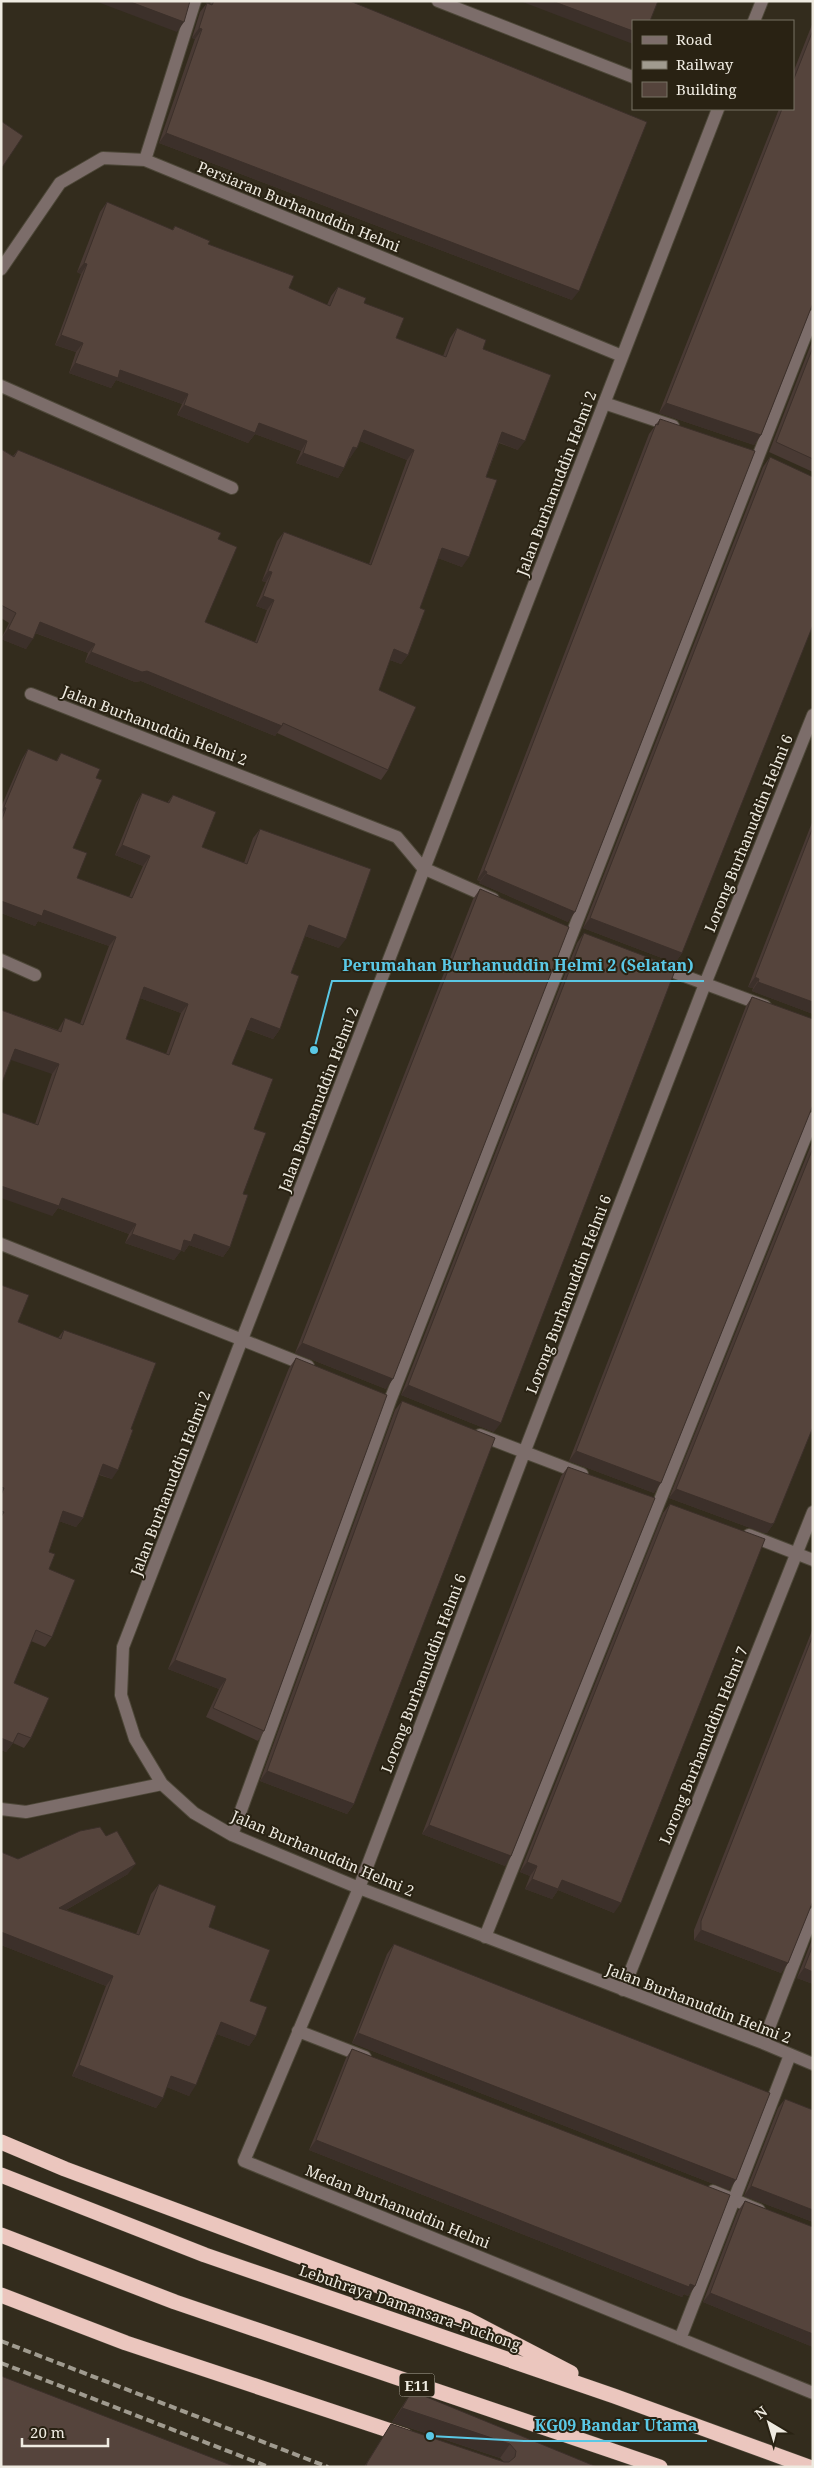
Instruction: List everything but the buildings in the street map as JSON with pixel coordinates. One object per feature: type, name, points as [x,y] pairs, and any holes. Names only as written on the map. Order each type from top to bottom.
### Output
[{"type":"highway","points":[[1,2142],[65,2169],[467,2319],[614,2396]]},
{"type":"highway","name":"Lebuhraya Damansara–Puchong","points":[[1,2175],[205,2255],[614,2396],[809,2467]]},
{"type":"highway","name":"E11","points":[[1,2234],[176,2302],[660,2467]]},
{"type":"highway","points":[[1,2295],[126,2343],[423,2442]]},
{"type":"street","points":[[145,160],[195,1]]},
{"type":"street","points":[[438,1],[632,77]]},
{"type":"street","points":[[754,20],[762,1]]},
{"type":"street","name":"Jalan Burhanuddin Helmi 2","points":[[717,110],[123,1648],[121,1695],[136,1739],[162,1784],[194,1813],[232,1835],[359,1888],[763,2043],[813,2064]]},
{"type":"street","name":"Persiaran Burhanuddin Helmi","points":[[1,269],[60,183],[103,158],[145,160],[622,356]]},
{"type":"street","points":[[232,1835],[391,1398],[567,930],[753,454],[813,316]]},
{"type":"street","points":[[1,386],[232,488]]},
{"type":"street","points":[[604,403],[685,431]]},
{"type":"street","points":[[753,454],[773,463]]},
{"type":"street","name":"Jalan Burhanuddin Helmi 2","points":[[32,694],[397,837],[423,868]]},
{"type":"street","name":"Lorong Burhanuddin Helmi 6","points":[[359,1888],[705,984],[813,715]]},
{"type":"street","points":[[423,868],[502,902]]},
{"type":"street","points":[[567,930],[589,939]]},
{"type":"street","points":[[1,960],[35,975]]},
{"type":"street","points":[[652,964],[777,1010]]},
{"type":"street","points":[[485,1937],[661,1502],[813,1118]]},
{"type":"street","points":[[1,1244],[317,1370]]},
{"type":"street","points":[[470,1431],[597,1479]]},
{"type":"street","name":"Lorong Burhanuddin Helmi 7","points":[[623,1990],[813,1512]]},
{"type":"street","points":[[733,1530],[813,1560]]},
{"type":"street","points":[[1,1808],[26,1812],[162,1784]]},
{"type":"street","name":"Medan Burhanuddin Helmi","points":[[359,1888],[244,2160],[813,2393]]},
{"type":"street","points":[[763,2043],[813,1914]]},
{"type":"street","points":[[298,2031],[381,2063]]},
{"type":"street","points":[[680,2338],[790,2055]]},
{"type":"street","points":[[705,2188],[768,2213]]},
{"type":"railway","points":[[1,2341],[328,2467]]},
{"type":"railway","points":[[1,2363],[269,2467]]},
{"type":"place","name":"Perumahan Burhanuddin Helmi 2 (Selatan)","points":[[314,1050]]},
{"type":"place","name":"KG09 Bandar Utama","points":[[430,2436]]}]
